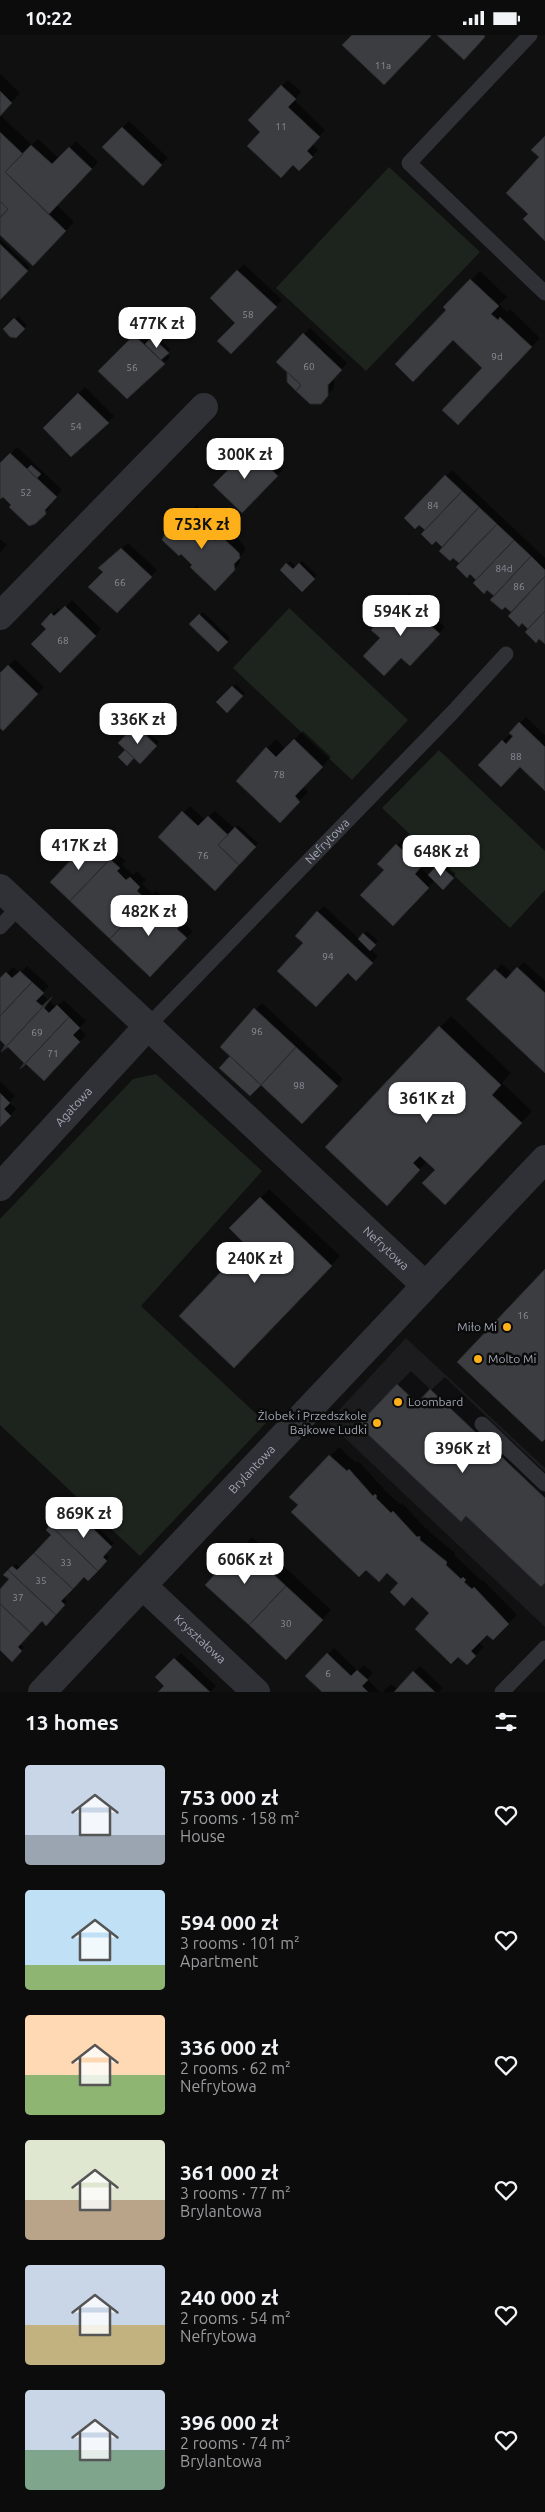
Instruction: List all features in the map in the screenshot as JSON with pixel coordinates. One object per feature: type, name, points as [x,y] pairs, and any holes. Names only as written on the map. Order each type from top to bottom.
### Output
[{"type":"street","points":[[0,616],[204,407]]},
{"type":"street","name":"Nefrytowa","points":[[0,888],[425,1285]]},
{"type":"street","name":"Agatowa","points":[[0,1187],[147,1027]]},
{"type":"street","name":"Brylantowa","points":[[42,1692],[545,1159]]},
{"type":"street","name":"Kryształowa","points":[[143,1586],[256,1692]]},
{"type":"lane","points":[[530,35],[409,163],[545,293]]},
{"type":"lane","name":"Nefrytowa","points":[[147,1027],[452,713],[506,654]]},
{"type":"lane","points":[[0,927],[20,906]]},
{"type":"lane","points":[[482,1424],[545,1484]]},
{"type":"lane","points":[[502,1692],[545,1648]]},
{"type":"shaded area","points":[[389,167],[480,252],[366,371],[276,288]]},
{"type":"shaded area","points":[[289,608],[408,720],[352,780],[233,668]]},
{"type":"shaded area","points":[[439,750],[545,851],[545,890],[510,928],[382,808]]},
{"type":"shaded area","points":[[156,1074],[262,1171],[141,1306],[266,1423],[140,1556],[0,1425],[0,1219],[133,1079]]},
{"type":"shaded area","points":[[406,1338],[545,1468],[545,1627],[328,1422]]},
{"type":"building","points":[[352,35],[431,36],[384,85],[342,45]]},
{"type":"building","points":[[437,35],[484,35],[485,37],[464,60]]},
{"type":"building","points":[[281,85],[296,99],[288,107],[320,137],[307,151],[313,157],[299,171],[293,165],[281,178],[247,146],[260,132],[248,120]]},
{"type":"building","points":[[0,91],[12,103],[0,116]]},
{"type":"building","points":[[122,127],[162,165],[143,186],[102,147]]},
{"type":"building","points":[[0,132],[23,154],[5,172],[66,231],[33,266],[0,235],[0,218],[8,209],[0,201]]},
{"type":"building","points":[[545,136],[545,241],[523,219],[528,214],[506,193],[539,157],[531,150]]},
{"type":"building","points":[[31,145],[52,164],[69,147],[92,169],[49,214],[5,172]]},
{"type":"building","points":[[0,201],[8,209],[0,218]]},
{"type":"building","points":[[0,244],[28,271],[0,300]]},
{"type":"building","points":[[237,270],[277,307],[231,354],[217,341],[235,323],[210,298]]},
{"type":"building","points":[[470,279],[499,306],[491,314],[498,320],[500,317],[532,347],[458,425],[442,410],[482,368],[453,340],[413,382],[395,364],[446,310],[443,307]]},
{"type":"building","points":[[14,318],[25,329],[16,338],[10,337],[3,329]]},
{"type":"building","points":[[303,333],[342,370],[328,385],[328,396],[321,404],[310,404],[297,392],[301,385],[276,362]]},
{"type":"building","points":[[134,335],[165,364],[127,399],[98,371]]},
{"type":"building","points":[[152,337],[169,353],[161,360],[145,344]]},
{"type":"building","points":[[287,372],[301,385],[296,391],[287,382]]},
{"type":"building","points":[[78,393],[109,423],[71,457],[43,428]]},
{"type":"building","points":[[247,447],[278,476],[242,513],[213,485],[239,459],[237,457]]},
{"type":"building","points":[[10,453],[57,497],[45,510],[46,514],[35,524],[29,526],[9,507],[11,505],[3,497],[0,499],[0,463]]},
{"type":"building","points":[[31,465],[41,474],[37,478],[27,469]]},
{"type":"building","points":[[445,475],[462,491],[425,530],[419,525],[415,529],[404,518]]},
{"type":"building","points":[[462,491],[479,507],[442,547],[436,541],[432,545],[421,534]]},
{"type":"building","points":[[479,507],[497,524],[459,563],[453,558],[450,561],[439,551]]},
{"type":"building","points":[[190,510],[208,527],[208,533],[215,541],[220,535],[239,553],[240,558],[234,564],[235,570],[215,591],[190,567],[192,565],[181,554],[179,556],[162,540],[166,531]]},
{"type":"building","points":[[497,524],[514,540],[476,580],[470,574],[467,578],[456,567]]},
{"type":"building","points":[[514,540],[531,556],[494,596],[487,590],[484,594],[473,583]]},
{"type":"building","points":[[121,548],[152,577],[117,613],[88,587],[103,572],[98,568]]},
{"type":"building","points":[[531,556],[545,570],[545,576],[511,612],[505,607],[502,610],[490,600]]},
{"type":"building","points":[[286,563],[293,569],[299,563],[315,579],[302,592],[280,570]]},
{"type":"building","points":[[545,576],[545,611],[528,629],[522,623],[519,627],[508,616]]},
{"type":"building","points":[[401,598],[413,608],[415,606],[432,621],[429,624],[440,634],[410,666],[401,658],[384,676],[363,656],[380,638],[371,630]]},
{"type":"building","points":[[65,606],[96,636],[60,673],[31,644],[46,629],[41,624],[51,613],[54,616]]},
{"type":"building","points":[[545,611],[545,644],[539,639],[536,643],[525,632]]},
{"type":"building","points":[[199,614],[228,642],[218,652],[189,624]]},
{"type":"building","points":[[8,665],[38,694],[3,731],[0,728],[0,673]]},
{"type":"building","points":[[232,686],[243,696],[227,713],[216,702]]},
{"type":"building","points":[[519,722],[545,747],[545,791],[520,767],[501,787],[478,765],[502,740],[506,744],[513,736],[509,733]]},
{"type":"building","points":[[135,725],[157,746],[140,764],[118,743]]},
{"type":"building","points":[[294,739],[323,767],[295,796],[300,802],[280,823],[236,781],[266,747],[276,757]]},
{"type":"building","points":[[125,750],[134,758],[127,766],[118,757]]},
{"type":"building","points":[[182,811],[198,826],[208,816],[228,835],[218,845],[239,865],[215,891],[158,837]]},
{"type":"building","points":[[235,827],[256,847],[239,865],[218,845]]},
{"type":"building","points":[[90,840],[100,849],[97,852],[106,861],[110,859],[70,901],[50,882]]},
{"type":"building","points":[[396,844],[421,867],[415,874],[429,888],[393,926],[360,895],[384,870],[377,864]]},
{"type":"building","points":[[110,859],[120,868],[117,871],[126,880],[130,877],[140,887],[137,891],[146,899],[150,896],[110,939],[70,901]]},
{"type":"building","points":[[438,864],[454,878],[443,890],[428,875]]},
{"type":"building","points":[[150,896],[161,906],[157,910],[166,918],[170,915],[180,925],[177,929],[187,938],[150,977],[110,939]]},
{"type":"building","points":[[317,911],[373,963],[356,981],[348,973],[316,1007],[277,971],[303,943],[295,936]]},
{"type":"building","points":[[363,933],[376,945],[370,951],[358,939]]},
{"type":"building","points":[[517,967],[545,993],[545,1073],[466,999],[495,969],[506,979]]},
{"type":"building","points":[[20,971],[32,982],[0,1016],[0,978],[6,972],[12,978]]},
{"type":"building","points":[[32,982],[44,993],[36,1001],[42,1006],[52,997],[1,1052],[5,1045],[0,1040],[0,1016]]},
{"type":"building","points":[[52,997],[44,1008],[49,1013],[57,1005],[69,1017],[20,1069],[24,1063],[8,1047],[1,1052]]},
{"type":"building","points":[[254,1008],[296,1047],[261,1085],[220,1047]]},
{"type":"building","points":[[69,1017],[80,1028],[73,1035],[80,1042],[44,1081],[26,1064],[20,1069]]},
{"type":"building","points":[[439,1026],[501,1085],[492,1095],[522,1123],[445,1205],[422,1183],[435,1170],[420,1156],[413,1163],[420,1170],[387,1206],[325,1147]]},
{"type":"building","points":[[296,1047],[338,1086],[302,1124],[261,1085]]},
{"type":"building","points":[[230,1056],[261,1085],[250,1096],[219,1068]]},
{"type":"building","points":[[0,1093],[10,1103],[4,1109],[11,1116],[0,1127]]},
{"type":"building","points":[[260,1197],[332,1266],[234,1368],[179,1316],[246,1245],[229,1228]]},
{"type":"building","points":[[545,1269],[545,1439],[542,1442],[457,1362]]},
{"type":"building","points":[[397,1384],[417,1403],[430,1389],[545,1498],[545,1583],[541,1587],[466,1516],[461,1522],[358,1425]]},
{"type":"building","points":[[329,1455],[347,1471],[349,1469],[373,1496],[375,1494],[376,1498],[391,1513],[393,1511],[417,1537],[420,1536],[420,1540],[447,1562],[446,1565],[461,1579],[463,1577],[466,1580],[464,1582],[472,1589],[474,1587],[509,1624],[493,1640],[487,1635],[471,1651],[476,1656],[467,1665],[458,1657],[451,1664],[415,1629],[429,1613],[412,1597],[404,1606],[390,1592],[398,1583],[387,1573],[379,1582],[366,1570],[359,1577],[291,1512],[298,1505],[289,1497]]},
{"type":"building","points":[[74,1510],[112,1547],[103,1557],[107,1561],[98,1571],[50,1525],[54,1521],[59,1526]]},
{"type":"building","points":[[50,1525],[98,1571],[88,1581],[84,1577],[73,1589],[34,1553],[51,1535],[46,1530]]},
{"type":"building","points":[[242,1545],[286,1586],[249,1625],[205,1585]]},
{"type":"building","points":[[34,1553],[73,1589],[61,1601],[65,1605],[56,1615],[8,1570],[12,1566],[17,1570]]},
{"type":"building","points":[[8,1570],[56,1615],[46,1626],[42,1621],[31,1633],[0,1604],[0,1589],[9,1579],[3,1575]]},
{"type":"building","points":[[286,1586],[323,1620],[286,1660],[249,1625]]},
{"type":"building","points":[[0,1604],[31,1633],[18,1647],[22,1651],[12,1662],[0,1650]]},
{"type":"building","points":[[327,1653],[351,1676],[357,1670],[368,1680],[362,1686],[368,1692],[322,1692],[305,1676]]},
{"type":"building","points":[[174,1658],[210,1692],[158,1692],[164,1686],[155,1677]]},
{"type":"building","points":[[413,1671],[435,1692],[394,1692]]},
{"type":"place","name":"Miło Mi","points":[[507,1327]]},
{"type":"place","name":"Molto Mi","points":[[478,1359]]},
{"type":"place","name":"Loombard","points":[[398,1402]]},
{"type":"place","name":"Żlobek i Przedszkole Bajkowe Ludki","points":[[377,1423]]}]
